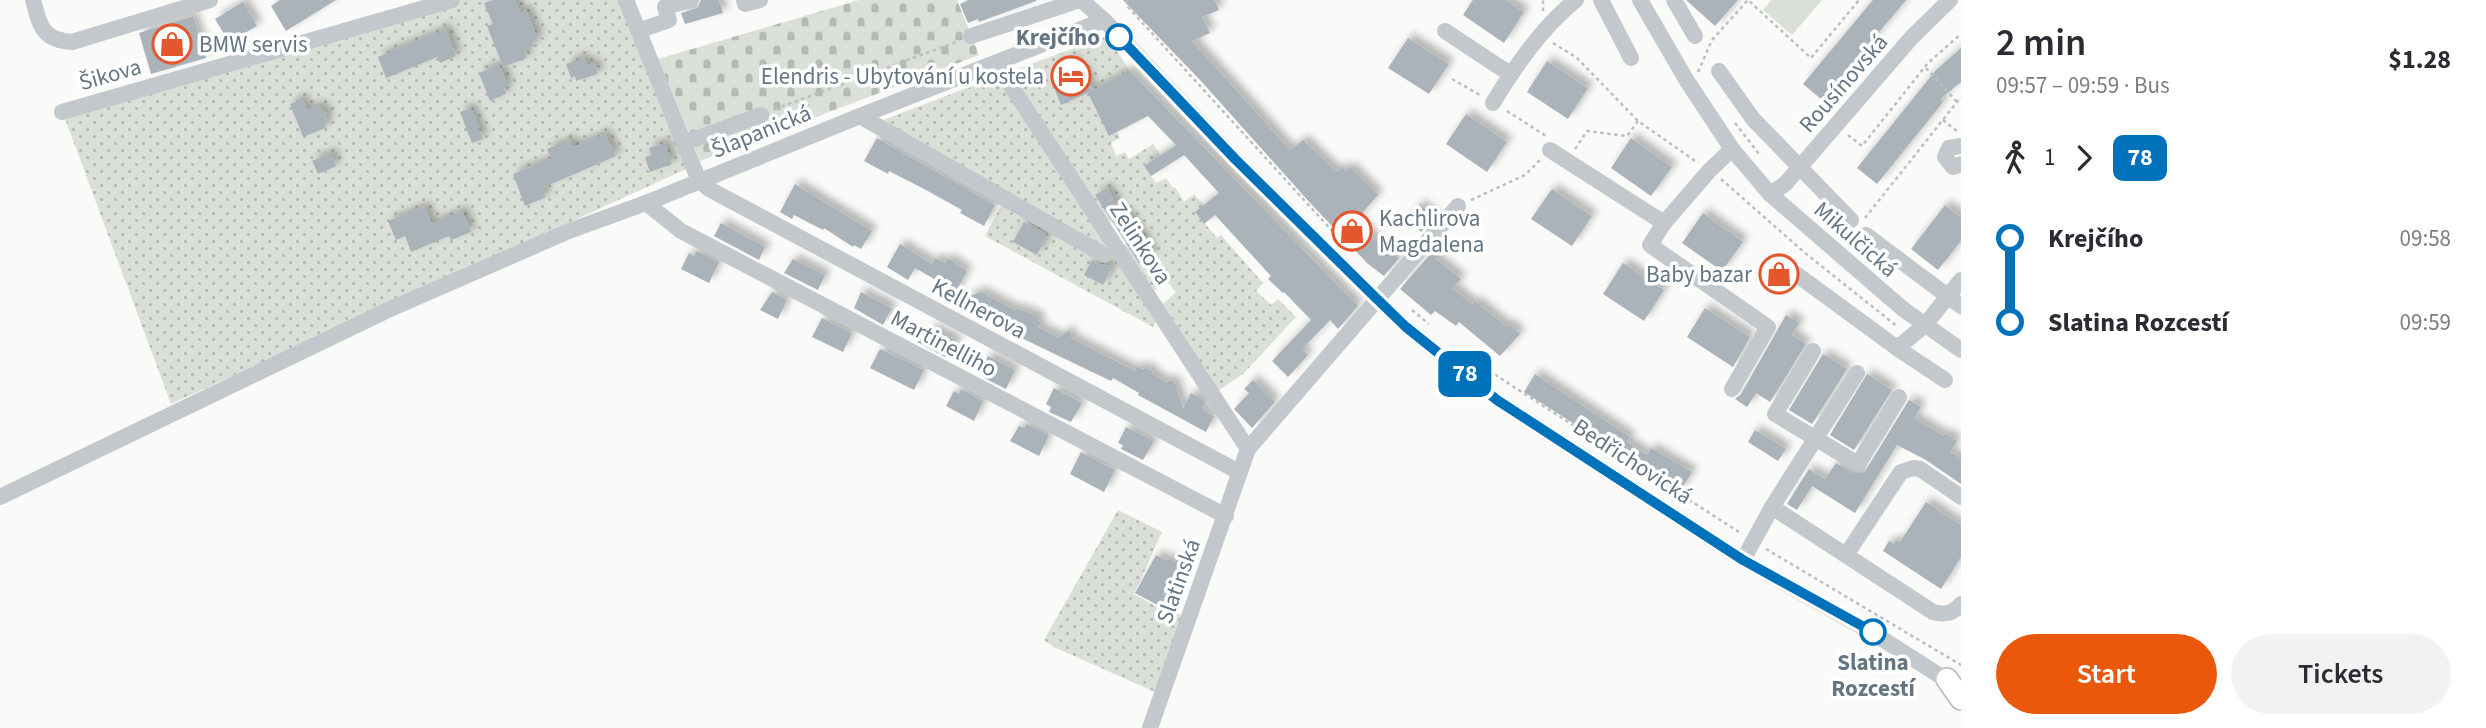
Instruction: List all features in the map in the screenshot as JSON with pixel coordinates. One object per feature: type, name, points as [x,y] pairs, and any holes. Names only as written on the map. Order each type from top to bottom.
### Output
[{"type":"main road","points":[[1956,678],[1961,699]]},
{"type":"street","points":[[33,0],[41,29],[58,41],[72,42],[210,0]]},
{"type":"street","name":"Šikova","points":[[62,112],[452,0]]},
{"type":"street","points":[[626,0],[699,180]]},
{"type":"street","points":[[638,31],[668,20],[665,7],[691,0]]},
{"type":"street","points":[[744,0],[745,4],[760,0]]},
{"type":"street","points":[[971,36],[1080,0],[1104,20],[1236,160],[1382,292]]},
{"type":"street","points":[[1104,0],[1104,20]]},
{"type":"street","points":[[1493,103],[1510,74],[1576,0]]},
{"type":"street","points":[[1601,0],[1631,58]]},
{"type":"street","name":"Mikulčická","points":[[1640,0],[1687,81],[1732,149],[1770,194],[1924,326],[1961,350]]},
{"type":"street","points":[[1674,0],[1695,36]]},
{"type":"street","name":"Rousínovská","points":[[1770,194],[1785,184],[1799,169],[1912,37],[1950,0]]},
{"type":"street","name":"Šlapanická","points":[[0,498],[388,310],[569,231],[646,203],[1104,20]]},
{"type":"street","points":[[1445,31],[1510,74]]},
{"type":"street","name":"Zelinkova","points":[[996,63],[1248,449]]},
{"type":"street","points":[[1719,71],[1753,120],[1851,220]]},
{"type":"street","points":[[684,144],[761,115]]},
{"type":"street","name":"Zelinkova","points":[[859,116],[1104,255]]},
{"type":"street","points":[[1732,149],[1664,223],[1650,245],[1768,327],[1732,389]]},
{"type":"street","points":[[1550,150],[1664,223]]},
{"type":"street","name":"Kellnerova","points":[[699,180],[709,189],[1239,472]]},
{"type":"street","name":"Martinelliho","points":[[646,203],[681,231],[1226,516]]},
{"type":"street","name":"Slatinská","points":[[1150,728],[1248,449],[1458,206]]},
{"type":"street","points":[[1866,236],[1954,302]]},
{"type":"street","points":[[1796,274],[1945,380]]},
{"type":"street","points":[[1897,348],[1954,302],[1961,280]]},
{"type":"street","name":"Bedřichovická","points":[[1382,292],[1406,327],[1497,400],[1743,560],[1956,678]]},
{"type":"street","points":[[1813,351],[1775,414],[1858,464],[1899,397]]},
{"type":"street","points":[[1743,560],[1772,507],[1857,373]]},
{"type":"street","points":[[1846,555],[1901,472],[1920,469],[1961,497]]},
{"type":"street","points":[[1772,507],[1933,612],[1951,613],[1961,604]]},
{"type":"path","points":[[1126,0],[1128,7],[1337,237]]},
{"type":"path","points":[[1543,0],[1542,35],[1577,58],[1637,121],[1725,182],[1805,253],[1910,337]]},
{"type":"path","points":[[1698,72],[1712,40],[1748,0],[1811,58],[1859,0]]},
{"type":"path","points":[[1837,126],[1862,146],[1924,67],[1961,34]]},
{"type":"path","points":[[761,115],[971,36]]},
{"type":"path","points":[[1924,67],[1957,102]]},
{"type":"path","points":[[1452,79],[1555,141],[1550,150],[1525,175],[1458,206]]},
{"type":"path","points":[[1867,215],[1961,97]]},
{"type":"path","points":[[1943,120],[1960,150]]},
{"type":"path","points":[[1573,154],[1587,131],[1627,136],[1637,121]]},
{"type":"path","points":[[1382,292],[1432,326]]},
{"type":"path","points":[[1480,365],[1754,541],[1956,678]]},
{"type":"green space","points":[[461,0],[629,0],[693,166],[171,404],[64,116]]},
{"type":"green space","points":[[859,0],[957,0],[979,55],[700,161],[658,59]]},
{"type":"green space","points":[[1771,0],[1822,0],[1792,35],[1763,10]]},
{"type":"green space","points":[[1107,36],[1129,70],[1116,79],[1114,133],[1117,132],[1120,138],[1111,143],[1116,156],[1125,152],[1129,159],[1153,144],[1161,156],[1144,166],[1156,183],[1166,178],[1184,202],[1194,194],[1204,205],[1195,212],[1217,238],[1221,235],[1263,283],[1256,291],[1271,305],[1278,299],[1296,317],[1244,373],[1218,391],[1163,304],[1176,292],[1166,281],[1154,291],[1124,245],[1140,233],[1125,213],[1110,222],[1113,230],[1009,72]]},
{"type":"green space","points":[[998,76],[1158,317],[1153,327],[985,236],[1003,202],[870,125]]},
{"type":"green space","points":[[1118,510],[1162,532],[1134,594],[1166,612],[1168,608],[1185,617],[1157,693],[1044,640]]},
{"type":"building","points":[[280,0],[336,0],[286,31],[271,6]]},
{"type":"building","points":[[515,0],[520,13],[526,10],[538,39],[532,42],[534,46],[524,50],[527,58],[503,67],[487,26],[493,24],[484,3]]},
{"type":"building","points":[[701,0],[719,0],[723,13],[685,24],[681,13],[698,8]]},
{"type":"building","points":[[969,0],[1036,1],[979,22],[978,19],[968,23],[960,4]]},
{"type":"building","points":[[1123,0],[1215,0],[1219,10],[1202,17],[1210,33],[1192,41],[1290,150],[1303,140],[1337,172],[1342,167],[1346,171],[1350,167],[1378,195],[1356,220],[1378,243],[1399,258],[1384,276],[1368,264],[1312,205],[1201,81]]},
{"type":"building","points":[[1473,0],[1506,0],[1524,12],[1504,43],[1463,15]]},
{"type":"building","points":[[1686,0],[1738,0],[1715,26]]},
{"type":"building","points":[[1873,0],[1906,0],[1822,100],[1803,84]]},
{"type":"building","points":[[243,2],[257,26],[229,42],[215,19]]},
{"type":"building","name":"BMW servis","points":[[193,16],[206,58],[151,74],[139,33]]},
{"type":"building","points":[[446,29],[456,56],[440,63],[437,57],[386,78],[378,57]]},
{"type":"building","points":[[1408,38],[1449,64],[1429,94],[1388,68]]},
{"type":"building","points":[[1961,48],[1961,82],[1940,99],[1943,102],[1877,184],[1857,168],[1936,70]]},
{"type":"building","points":[[584,58],[587,65],[594,63],[598,74],[576,81],[575,76],[571,78],[566,64]]},
{"type":"building","points":[[1074,60],[1078,70],[1083,69],[1092,91],[1061,105],[1055,90],[1062,88],[1054,67]]},
{"type":"building","points":[[1547,61],[1588,88],[1568,119],[1527,92]]},
{"type":"building","points":[[499,65],[508,86],[504,88],[506,94],[490,101],[479,73]]},
{"type":"building","points":[[1129,70],[1358,306],[1338,329],[1330,320],[1302,349],[1308,355],[1288,377],[1272,361],[1311,320],[1268,279],[1271,276],[1215,215],[1204,224],[1195,212],[1219,193],[1184,155],[1151,176],[1144,166],[1176,145],[1148,116],[1109,136],[1088,93]]},
{"type":"building","points":[[302,99],[307,110],[319,106],[327,113],[325,128],[303,137],[290,104]]},
{"type":"building","points":[[471,108],[483,139],[472,143],[460,112]]},
{"type":"building","points":[[1466,114],[1507,142],[1487,172],[1446,144]]},
{"type":"building","points":[[605,134],[616,156],[542,188],[546,197],[525,206],[513,174],[551,159],[547,149],[570,140],[573,147]]},
{"type":"building","points":[[877,138],[995,205],[984,226],[926,190],[864,161]]},
{"type":"building","points":[[1631,138],[1672,167],[1651,196],[1611,168]]},
{"type":"building","points":[[665,143],[672,164],[650,172],[645,158],[652,155],[649,148]]},
{"type":"building","points":[[331,153],[336,166],[318,174],[312,161]]},
{"type":"building","points":[[795,184],[872,231],[861,249],[854,245],[853,247],[824,228],[823,230],[794,215],[792,219],[780,212]]},
{"type":"building","points":[[1107,188],[1122,214],[1125,212],[1153,254],[1139,263],[1095,195]]},
{"type":"building","points":[[1552,189],[1592,216],[1572,246],[1531,219]]},
{"type":"building","points":[[1420,204],[1435,217],[1421,232],[1407,220]]},
{"type":"building","points":[[1945,205],[1961,217],[1961,241],[1938,270],[1911,249]]},
{"type":"building","points":[[425,207],[432,224],[462,211],[471,232],[451,240],[449,236],[411,252],[405,236],[396,240],[388,221]]},
{"type":"building","points":[[1703,213],[1743,242],[1722,271],[1682,243]]},
{"type":"building","points":[[1024,222],[1047,235],[1037,255],[1013,242]]},
{"type":"building","points":[[721,223],[765,247],[759,260],[714,236]]},
{"type":"building","points":[[900,244],[932,264],[935,258],[945,263],[948,258],[967,271],[955,294],[948,290],[940,292],[936,280],[915,268],[908,280],[887,267]]},
{"type":"building","points":[[697,251],[719,262],[709,283],[681,269],[689,253],[694,256]]},
{"type":"building","points":[[1433,251],[1439,255],[1436,259],[1461,279],[1453,288],[1472,304],[1475,301],[1520,334],[1500,356],[1459,322],[1456,326],[1435,311],[1431,315],[1400,289]]},
{"type":"building","points":[[793,259],[825,275],[818,290],[784,273]]},
{"type":"building","points":[[1092,260],[1113,266],[1103,285],[1084,275]]},
{"type":"building","points":[[1623,263],[1664,290],[1644,321],[1603,294]]},
{"type":"building","points":[[772,292],[787,300],[778,319],[760,310]]},
{"type":"building","points":[[861,292],[892,308],[883,325],[854,308]]},
{"type":"building","points":[[981,292],[1015,310],[1016,308],[1039,317],[1041,322],[1038,327],[1058,337],[1070,330],[1071,338],[1135,371],[1137,366],[1147,368],[1166,382],[1171,380],[1175,383],[1183,408],[1191,393],[1203,399],[1205,403],[1202,410],[1214,416],[1206,432],[1138,395],[1139,393],[1113,378],[1111,381],[965,311],[970,302],[964,298]]},
{"type":"building","points":[[1705,308],[1750,337],[1733,367],[1687,337]]},
{"type":"building","points":[[1786,315],[1799,323],[1792,335],[1806,344],[1770,402],[1756,393],[1747,407],[1735,399],[1741,394]]},
{"type":"building","points":[[822,318],[852,333],[843,352],[812,337]]},
{"type":"building","points":[[932,328],[957,341],[952,352],[948,351],[945,357],[917,342],[921,334],[927,337]]},
{"type":"building","points":[[880,349],[924,370],[914,390],[870,368]]},
{"type":"building","points":[[1823,354],[1847,369],[1812,424],[1789,410]]},
{"type":"building","points":[[988,356],[1015,370],[1006,389],[984,378],[985,374],[980,372]]},
{"type":"building","points":[[1535,374],[1630,437],[1627,442],[1647,455],[1651,448],[1692,472],[1680,491],[1524,392]]},
{"type":"building","points":[[1867,374],[1892,390],[1854,450],[1830,435]]},
{"type":"building","points":[[1253,380],[1275,402],[1252,428],[1234,409],[1249,393],[1244,389]]},
{"type":"building","points":[[1054,388],[1082,403],[1071,422],[1049,412],[1051,407],[1046,404]]},
{"type":"building","points":[[961,389],[983,401],[974,421],[946,406],[954,391],[959,394]]},
{"type":"building","points":[[1909,400],[1921,407],[1914,418],[1957,441],[1950,452],[1961,458],[1961,484],[1926,460],[1897,445],[1855,513],[1812,486],[1797,510],[1787,504],[1809,469],[1825,479],[1836,463],[1853,473],[1864,473]]},
{"type":"building","points":[[1027,424],[1049,435],[1039,456],[1010,441],[1019,426],[1024,428]]},
{"type":"building","points":[[1126,427],[1154,441],[1143,460],[1121,449],[1123,445],[1118,443]]},
{"type":"building","points":[[1755,430],[1786,449],[1778,461],[1748,442]]},
{"type":"building","points":[[1081,452],[1115,470],[1104,492],[1070,474]]},
{"type":"building","points":[[1926,502],[1961,525],[1961,557],[1941,589],[1883,551],[1889,541],[1894,544],[1896,540],[1900,542]]},
{"type":"building","points":[[1156,555],[1180,564],[1163,594],[1171,598],[1165,609],[1135,593]]},
{"type":"bus line","name":"78","points":[[1119,37],[1236,160],[1406,327],[1497,400],[1743,560],[1873,632]]},
{"type":"place","name":"Krejčího","points":[[1119,37]]},
{"type":"place","name":"BMW servis","points":[[172,44]]},
{"type":"place","name":"Elendris - Ubytování u kostela","points":[[1071,76]]},
{"type":"place","name":"Kachlirova Magdalena","points":[[1352,231]]},
{"type":"place","name":"Baby bazar","points":[[1779,274]]},
{"type":"place","name":"Slatina Rozcestí","points":[[1873,632]]}]
